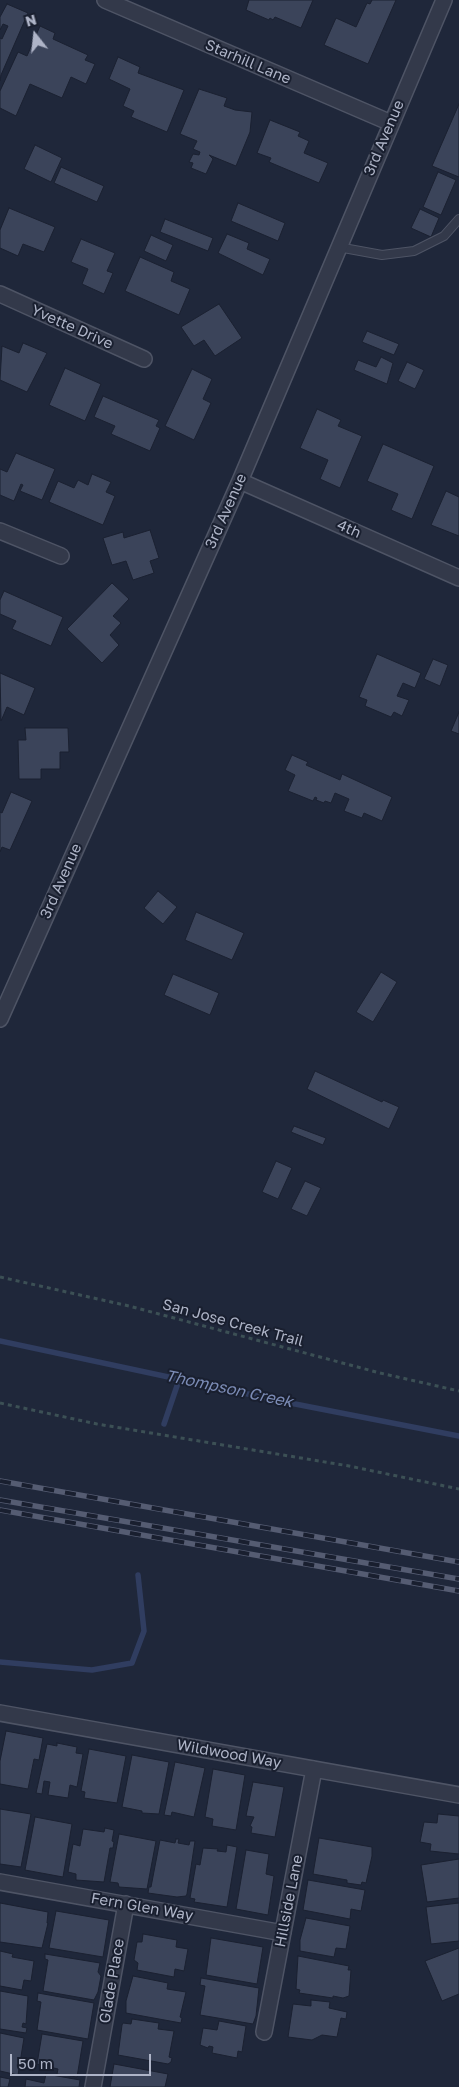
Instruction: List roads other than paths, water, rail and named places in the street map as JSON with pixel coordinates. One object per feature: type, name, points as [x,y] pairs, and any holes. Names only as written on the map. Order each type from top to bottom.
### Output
[{"type":"street","name":"Starhill Lane","points":[[105,0],[391,123]]},
{"type":"street","name":"3rd Avenue","points":[[0,1019],[240,481],[337,247],[444,0]]},
{"type":"street","name":"Yvette Drive","points":[[0,294],[144,359]]},
{"type":"street","name":"4th","points":[[240,481],[459,578]]},
{"type":"street","points":[[0,531],[61,556]]},
{"type":"street","name":"Wildwood Way","points":[[0,1713],[459,1795]]},
{"type":"street","name":"Hillside Lane","points":[[264,2032],[314,1769]]},
{"type":"street","name":"Fern Glen Way","points":[[0,1882],[283,1933]]},
{"type":"street","name":"Glade Place","points":[[93,2087],[126,1904]]},
{"type":"lane","points":[[337,247],[382,255],[414,251],[444,236],[459,219]]},
{"type":"waterway","name":"Thompson Creek","points":[[0,1341],[290,1403],[459,1436]]},
{"type":"waterway","points":[[164,1424],[179,1380]]},
{"type":"waterway","points":[[0,1662],[92,1670],[132,1663],[144,1631],[138,1575]]},
{"type":"railway","points":[[0,1481],[459,1562]]},
{"type":"railway","points":[[0,1500],[459,1579]]},
{"type":"railway","points":[[0,1510],[459,1591]]}]
